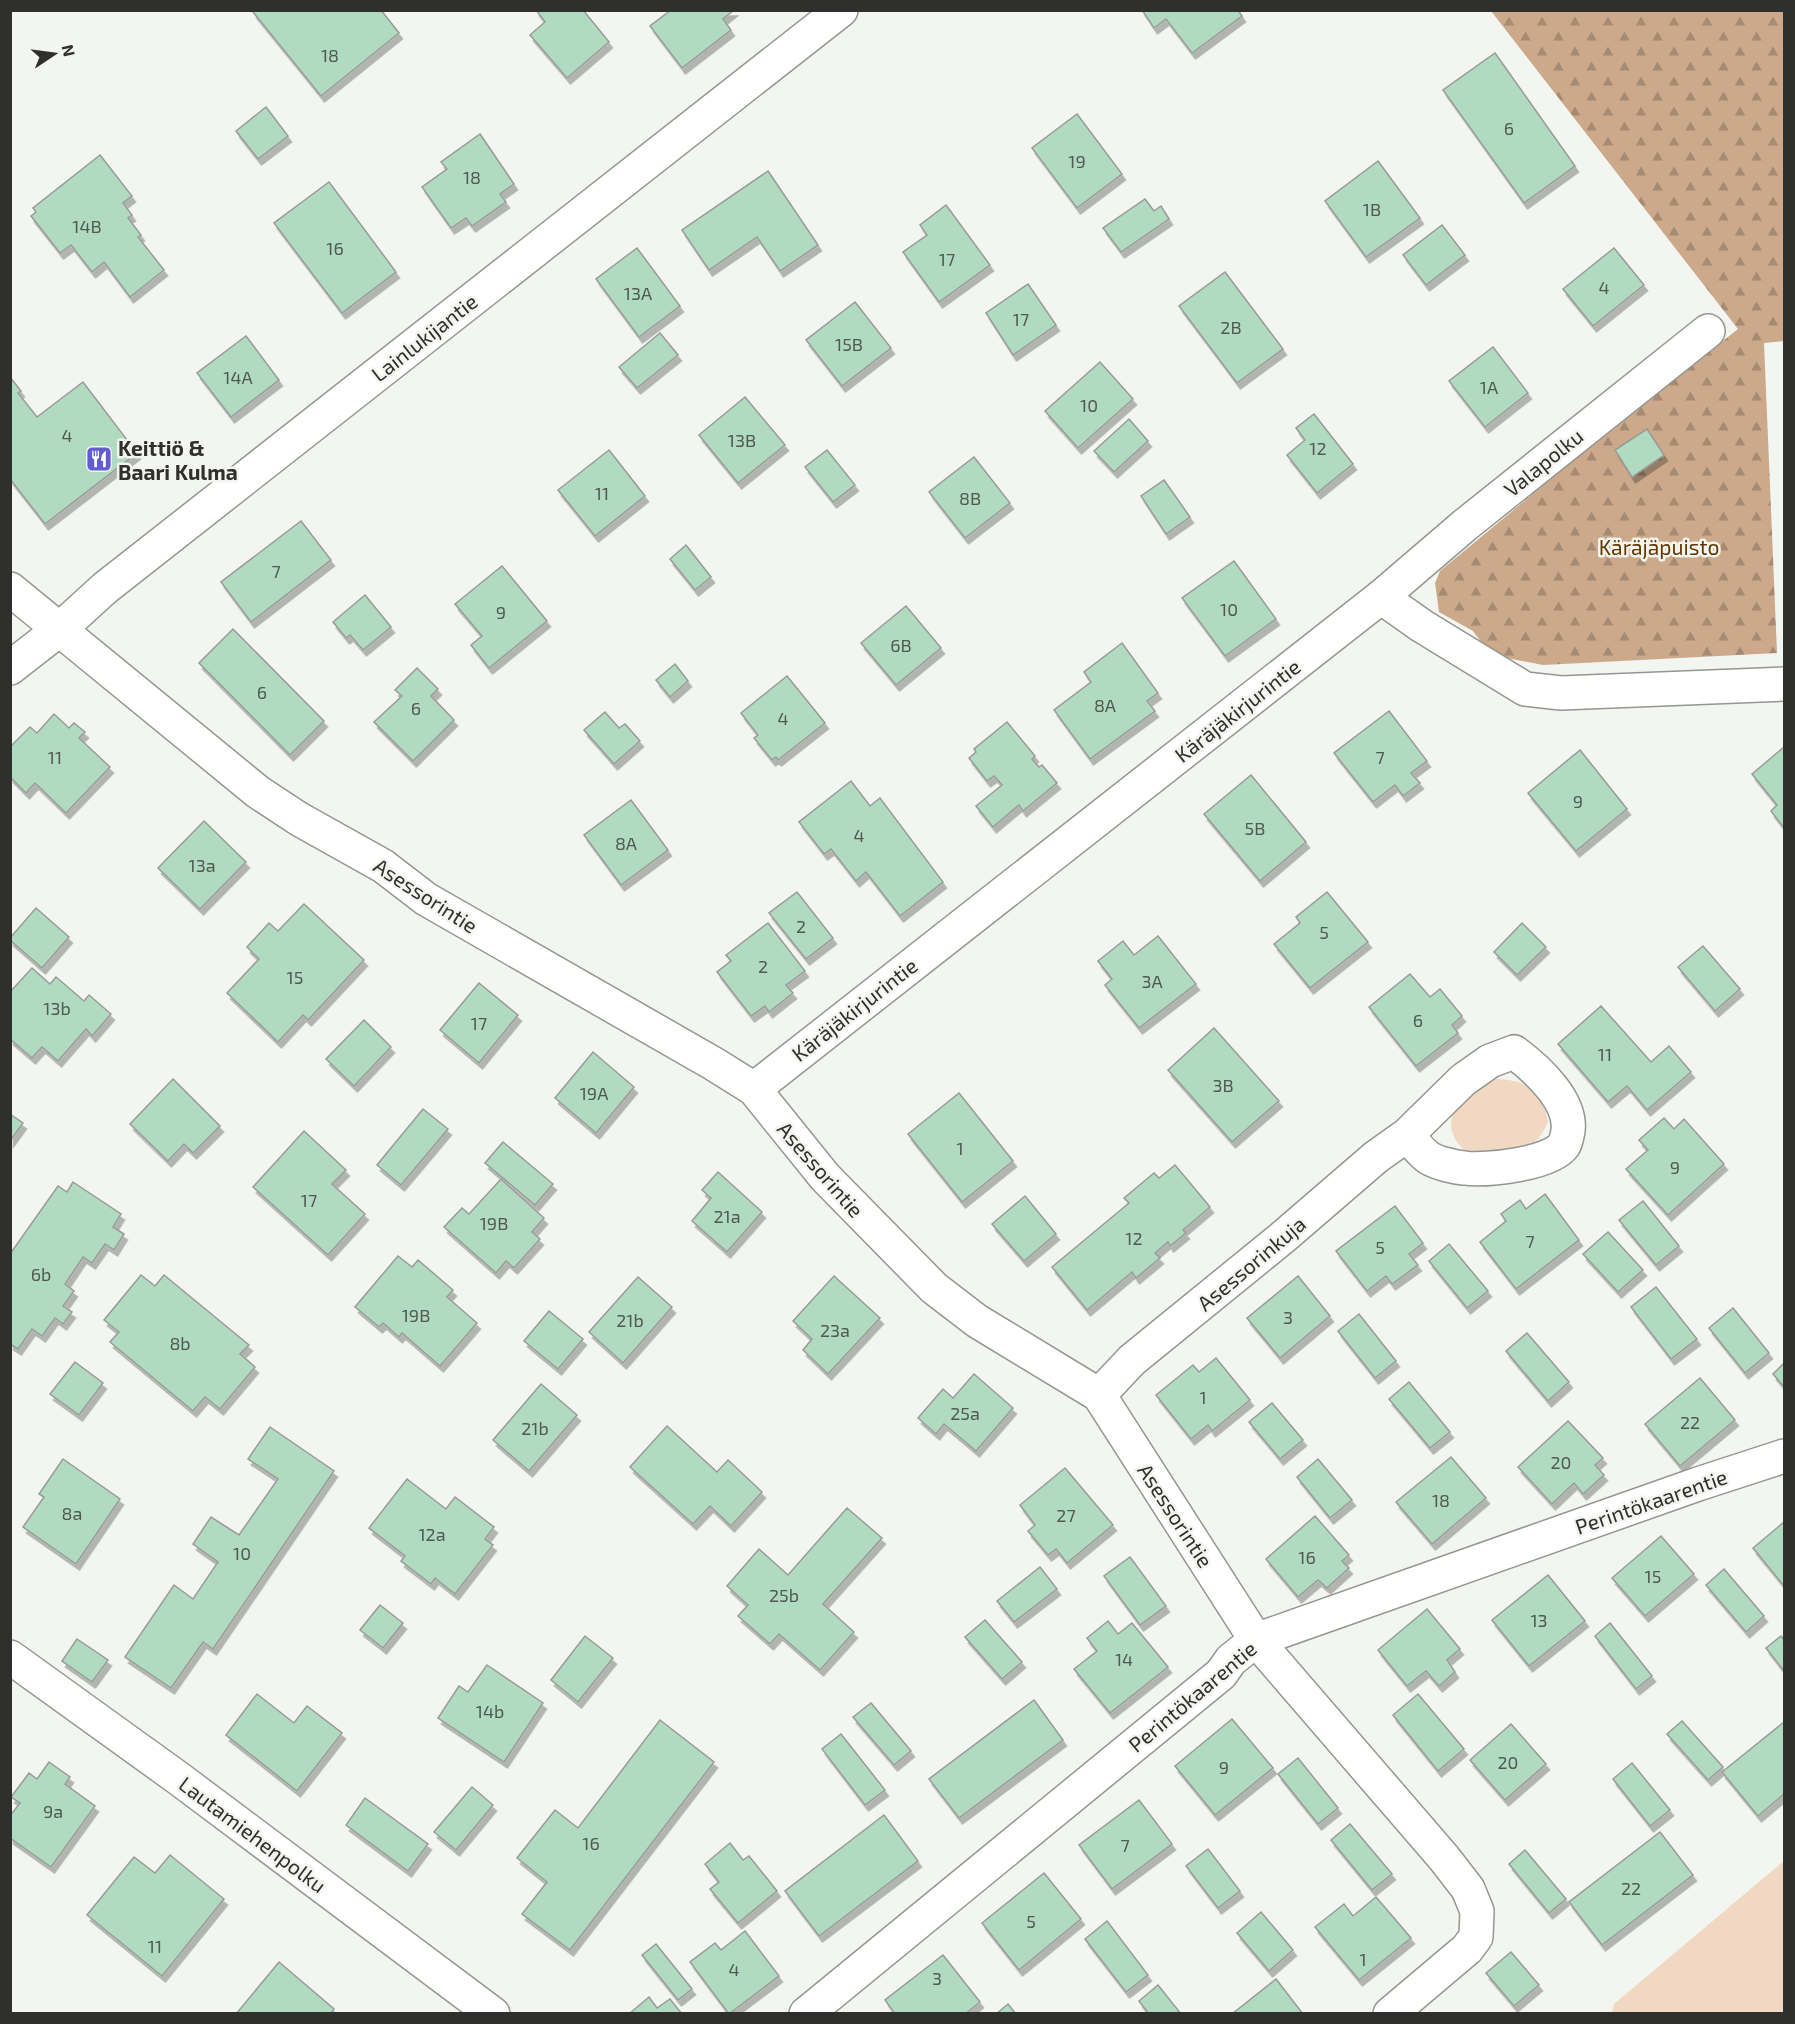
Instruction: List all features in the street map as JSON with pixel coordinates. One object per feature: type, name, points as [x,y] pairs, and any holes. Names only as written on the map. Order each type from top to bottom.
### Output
[{"type":"street","name":"Lainlukijantie","points":[[10,668],[60,629],[114,581],[841,10]]},
{"type":"street","name":"Valapolku","points":[[1381,597],[1465,525],[1708,331]]},
{"type":"street","name":"Asessorintie","points":[[10,589],[258,792],[300,819],[383,866],[426,899],[754,1089],[825,1177],[933,1288],[977,1321],[1099,1395],[1256,1640],[1444,1858],[1468,1889],[1478,1911],[1476,1937],[1467,1949],[1390,2013]]},
{"type":"street","points":[[1381,597],[1422,626],[1525,689],[1561,693],[1785,684]]},
{"type":"street","name":"Käräjäkirjurintie","points":[[754,1089],[1381,597]]},
{"type":"street","name":"Asessorinkuja","points":[[1099,1395],[1132,1360],[1407,1134],[1463,1080],[1490,1061],[1514,1052],[1539,1072],[1551,1087],[1565,1108],[1570,1125],[1564,1145],[1547,1157],[1518,1165],[1486,1169],[1462,1168],[1428,1157],[1407,1134]]},
{"type":"street","name":"Perintökaarentie","points":[[806,2013],[1221,1674],[1231,1660],[1256,1640],[1785,1456]]},
{"type":"street","name":"Lautamiehenpolku","points":[[10,1657],[178,1778],[493,2013]]},
{"type":"shaded area","points":[[1497,1079],[1518,1082],[1532,1089],[1542,1102],[1548,1122],[1540,1136],[1527,1146],[1485,1153],[1470,1152],[1462,1148],[1455,1139],[1452,1118],[1455,1109],[1469,1094]]},
{"type":"shaded area","points":[[1784,1861],[1784,2013],[1612,2013],[1614,2004]]},
{"type":"green space","name":"Käräjäpuisto","points":[[1491,11],[1784,11],[1784,341],[1764,343],[1777,653],[1543,665],[1491,655],[1473,631],[1439,612],[1435,583],[1440,571],[1575,459],[1738,329]]},
{"type":"building","points":[[255,10],[381,10],[399,33],[321,96],[253,12]]},
{"type":"building","points":[[536,10],[583,10],[609,42],[567,78],[530,35],[545,22]]},
{"type":"building","points":[[671,10],[734,10],[723,19],[731,30],[682,68],[650,26]]},
{"type":"building","points":[[1142,10],[1238,10],[1242,16],[1192,53],[1166,19],[1154,28]]},
{"type":"building","points":[[1495,53],[1575,166],[1524,203],[1443,90]]},
{"type":"building","points":[[266,107],[288,136],[258,159],[236,131]]},
{"type":"building","points":[[1077,114],[1122,174],[1077,208],[1032,148]]},
{"type":"building","points":[[480,134],[514,184],[500,194],[506,202],[472,226],[466,218],[451,228],[422,187],[447,169],[441,162]]},
{"type":"building","points":[[100,155],[132,196],[123,203],[132,215],[128,218],[141,235],[138,237],[164,270],[130,297],[104,262],[92,272],[71,245],[60,253],[31,216],[36,212],[33,208]]},
{"type":"building","points":[[1378,161],[1420,218],[1366,257],[1325,201]]},
{"type":"building","points":[[768,171],[818,245],[780,271],[757,237],[709,270],[682,230]]},
{"type":"building","points":[[329,182],[396,272],[342,313],[274,223]]},
{"type":"building","points":[[1145,199],[1154,211],[1161,206],[1169,219],[1121,252],[1103,228]]},
{"type":"building","points":[[946,205],[990,265],[939,302],[903,252],[927,235],[920,225]]},
{"type":"building","points":[[1442,225],[1465,255],[1426,285],[1403,255]]},
{"type":"building","points":[[637,248],[680,306],[639,337],[596,279]]},
{"type":"building","points":[[1614,248],[1644,285],[1593,326],[1563,289]]},
{"type":"building","points":[[1225,272],[1283,349],[1237,383],[1179,306]]},
{"type":"building","points":[[1028,284],[1056,325],[1013,355],[986,313]]},
{"type":"building","points":[[855,302],[891,348],[842,386],[806,340]]},
{"type":"building","points":[[660,333],[678,355],[637,388],[619,367]]},
{"type":"building","points":[[246,336],[279,380],[231,417],[197,373]]},
{"type":"building","points":[[1493,347],[1528,393],[1485,427],[1449,381]]},
{"type":"building","points":[[1100,362],[1133,399],[1078,448],[1045,411]]},
{"type":"building","points":[[10,377],[21,391],[18,393],[37,417],[83,382],[137,453],[45,524],[10,479]]},
{"type":"building","points":[[745,397],[785,445],[738,483],[699,435]]},
{"type":"building","points":[[1314,414],[1353,464],[1317,493],[1287,455],[1305,440],[1296,428]]},
{"type":"building","points":[[1129,419],[1148,441],[1114,472],[1094,451]]},
{"type":"building","points":[[1647,429],[1664,455],[1632,477],[1615,450]]},
{"type":"building","points":[[609,450],[645,496],[595,536],[558,490]]},
{"type":"building","points":[[827,450],[855,485],[833,502],[805,467]]},
{"type":"building","points":[[974,457],[1010,503],[965,538],[929,492]]},
{"type":"building","points":[[1164,480],[1190,517],[1166,534],[1141,496]]},
{"type":"building","points":[[301,521],[331,560],[251,622],[221,582]]},
{"type":"building","points":[[686,545],[711,577],[695,590],[670,559]]},
{"type":"building","points":[[1234,561],[1276,619],[1225,656],[1182,598]]},
{"type":"building","points":[[502,566],[547,621],[489,668],[471,645],[482,636],[455,604]]},
{"type":"building","points":[[365,595],[391,627],[363,650],[350,635],[346,638],[333,622]]},
{"type":"building","points":[[906,606],[941,648],[896,685],[861,643]]},
{"type":"building","points":[[233,629],[324,721],[290,755],[199,663]]},
{"type":"building","points":[[1122,643],[1158,693],[1147,701],[1155,711],[1090,759],[1054,710],[1091,682],[1084,672]]},
{"type":"building","points":[[675,664],[688,681],[670,697],[656,680]]},
{"type":"building","points":[[417,668],[438,689],[431,696],[454,720],[413,761],[374,722],[402,696],[395,690]]},
{"type":"building","points":[[787,676],[825,723],[778,760],[776,757],[772,760],[754,738],[758,735],[741,713]]},
{"type":"building","points":[[1389,711],[1427,761],[1411,773],[1420,783],[1403,796],[1395,785],[1373,802],[1334,753]]},
{"type":"building","points":[[605,712],[619,728],[625,724],[640,741],[614,764],[584,730]]},
{"type":"building","points":[[54,714],[69,728],[74,723],[85,732],[79,738],[110,767],[66,813],[35,783],[26,793],[10,777],[10,747],[30,727],[37,733]]},
{"type":"building","points":[[1007,722],[1035,756],[1032,759],[1039,767],[1042,765],[1057,783],[1023,811],[1019,805],[993,827],[976,806],[1002,785],[994,776],[987,781],[969,758],[976,752],[974,749]]},
{"type":"building","points":[[1784,747],[1784,828],[1771,811],[1777,805],[1752,774]]},
{"type":"building","points":[[1580,750],[1627,809],[1576,851],[1528,793]]},
{"type":"building","points":[[1251,775],[1306,842],[1260,881],[1204,814]]},
{"type":"building","points":[[851,781],[870,806],[880,798],[943,882],[900,916],[866,872],[856,881],[831,849],[824,854],[799,822]]},
{"type":"building","points":[[631,800],[668,850],[621,885],[584,835]]},
{"type":"building","points":[[204,821],[246,862],[200,909],[158,868]]},
{"type":"building","points":[[797,892],[833,938],[806,959],[769,913]]},
{"type":"building","points":[[1327,892],[1368,942],[1310,988],[1274,944],[1300,923],[1296,917]]},
{"type":"building","points":[[304,904],[364,960],[308,1020],[303,1015],[278,1042],[227,993],[259,959],[247,947],[269,923],[278,931]]},
{"type":"building","points":[[36,908],[69,937],[42,968],[10,940]]},
{"type":"building","points":[[768,923],[805,971],[786,985],[793,993],[769,1012],[765,1006],[751,1016],[717,972],[731,961],[726,955]]},
{"type":"building","points":[[1522,923],[1546,947],[1517,975],[1494,952]]},
{"type":"building","points":[[1158,936],[1196,984],[1139,1028],[1105,985],[1112,979],[1098,961],[1123,941],[1134,955]]},
{"type":"building","points":[[1703,946],[1740,989],[1715,1011],[1678,967]]},
{"type":"building","points":[[32,968],[50,984],[56,977],[84,1001],[89,995],[111,1014],[92,1036],[86,1029],[58,1061],[42,1047],[32,1058],[10,1039],[10,992]]},
{"type":"building","points":[[1410,974],[1430,997],[1440,989],[1462,1016],[1452,1025],[1458,1033],[1416,1066],[1369,1007]]},
{"type":"building","points":[[479,983],[518,1015],[479,1063],[440,1030]]},
{"type":"building","points":[[1601,1006],[1651,1062],[1669,1046],[1691,1072],[1647,1110],[1627,1086],[1608,1102],[1558,1044]]},
{"type":"building","points":[[364,1020],[391,1047],[354,1086],[326,1059]]},
{"type":"building","points":[[1214,1028],[1279,1101],[1232,1142],[1168,1070]]},
{"type":"building","points":[[593,1052],[634,1087],[596,1133],[555,1098]]},
{"type":"building","points":[[173,1079],[220,1126],[193,1153],[184,1144],[168,1161],[130,1124]]},
{"type":"building","points":[[959,1093],[1013,1161],[962,1202],[908,1134]]},
{"type":"building","points":[[423,1109],[448,1129],[401,1185],[377,1165]]},
{"type":"building","points":[[10,1114],[23,1123],[10,1141]]},
{"type":"building","points":[[1664,1118],[1674,1129],[1684,1119],[1724,1164],[1668,1215],[1626,1169],[1648,1150],[1639,1140]]},
{"type":"building","points":[[304,1131],[346,1170],[332,1184],[365,1214],[328,1255],[253,1187]]},
{"type":"building","points":[[503,1142],[553,1184],[535,1205],[485,1163]]},
{"type":"building","points":[[1175,1165],[1210,1207],[1183,1230],[1186,1233],[1170,1246],[1168,1242],[1155,1253],[1160,1258],[1136,1278],[1132,1272],[1087,1310],[1052,1267],[1129,1203],[1124,1198],[1154,1173],[1159,1178]]},
{"type":"building","points":[[718,1172],[762,1212],[727,1252],[692,1221],[711,1198],[702,1190]]},
{"type":"building","points":[[501,1179],[544,1218],[532,1232],[540,1239],[514,1268],[506,1261],[496,1273],[444,1227],[462,1208],[469,1214]]},
{"type":"building","points":[[73,1182],[121,1214],[113,1227],[124,1234],[114,1250],[105,1244],[92,1263],[83,1257],[65,1284],[74,1291],[63,1306],[72,1312],[63,1324],[55,1318],[42,1336],[32,1329],[18,1349],[10,1344],[10,1254],[58,1186],[67,1192]]},
{"type":"building","points":[[1545,1194],[1579,1240],[1516,1289],[1480,1242],[1506,1221],[1501,1214],[1520,1200],[1526,1209]]},
{"type":"building","points":[[1025,1196],[1056,1234],[1024,1261],[992,1224]]},
{"type":"building","points":[[1643,1201],[1679,1246],[1656,1265],[1619,1220]]},
{"type":"building","points":[[1395,1206],[1423,1243],[1409,1254],[1418,1265],[1392,1284],[1386,1276],[1367,1291],[1336,1251]]},
{"type":"building","points":[[1608,1232],[1643,1270],[1618,1292],[1583,1254]]},
{"type":"building","points":[[1449,1244],[1488,1291],[1467,1308],[1429,1261]]},
{"type":"building","points":[[398,1256],[412,1267],[418,1260],[453,1290],[447,1297],[477,1323],[440,1366],[402,1333],[399,1337],[383,1323],[379,1327],[355,1307]]},
{"type":"building","points":[[141,1275],[155,1286],[164,1275],[249,1345],[240,1354],[255,1367],[220,1409],[205,1397],[193,1411],[110,1342],[119,1332],[104,1320]]},
{"type":"building","points":[[834,1276],[880,1318],[828,1374],[803,1350],[812,1339],[793,1321]]},
{"type":"building","points":[[1298,1276],[1330,1316],[1280,1358],[1247,1318]]},
{"type":"building","points":[[638,1277],[672,1307],[623,1363],[589,1332]]},
{"type":"building","points":[[1656,1287],[1697,1339],[1671,1359],[1631,1307]]},
{"type":"building","points":[[1733,1308],[1769,1353],[1745,1373],[1709,1328]]},
{"type":"building","points":[[549,1311],[583,1339],[558,1369],[524,1341]]},
{"type":"building","points":[[1359,1314],[1396,1361],[1375,1378],[1338,1331]]},
{"type":"building","points":[[1527,1333],[1569,1382],[1548,1401],[1506,1351]]},
{"type":"building","points":[[1216,1358],[1250,1400],[1212,1431],[1208,1425],[1191,1439],[1156,1395],[1193,1365],[1199,1372]]},
{"type":"building","points":[[75,1362],[103,1383],[79,1415],[50,1394]]},
{"type":"building","points":[[1784,1363],[1784,1387],[1773,1374]]},
{"type":"building","points":[[974,1374],[1013,1408],[976,1451],[944,1424],[936,1434],[918,1418],[943,1389],[953,1398]]},
{"type":"building","points":[[1700,1378],[1735,1420],[1680,1466],[1645,1424]]},
{"type":"building","points":[[1409,1382],[1450,1432],[1430,1448],[1389,1399]]},
{"type":"building","points":[[541,1384],[577,1415],[529,1471],[493,1440]]},
{"type":"building","points":[[1272,1403],[1303,1440],[1280,1459],[1249,1422]]},
{"type":"building","points":[[1568,1421],[1603,1458],[1595,1465],[1604,1475],[1583,1494],[1574,1483],[1552,1504],[1518,1467]]},
{"type":"building","points":[[667,1426],[717,1472],[728,1460],[762,1492],[731,1526],[710,1506],[693,1524],[630,1467]]},
{"type":"building","points":[[270,1427],[334,1471],[213,1649],[203,1642],[171,1688],[125,1657],[174,1585],[193,1599],[218,1562],[193,1544],[211,1517],[239,1535],[278,1479],[248,1459]]},
{"type":"building","points":[[1451,1457],[1486,1498],[1432,1544],[1396,1502]]},
{"type":"building","points":[[63,1459],[120,1499],[76,1564],[23,1527],[44,1497],[39,1494]]},
{"type":"building","points":[[1318,1459],[1352,1500],[1330,1518],[1297,1477]]},
{"type":"building","points":[[1065,1468],[1113,1525],[1067,1563],[1056,1549],[1048,1555],[1028,1531],[1035,1525],[1020,1505]]},
{"type":"building","points":[[407,1479],[446,1509],[455,1497],[494,1527],[485,1539],[493,1545],[455,1594],[435,1578],[431,1584],[401,1561],[405,1556],[369,1528]]},
{"type":"building","points":[[847,1508],[882,1538],[823,1604],[854,1632],[820,1670],[779,1634],[770,1644],[738,1616],[748,1605],[727,1586],[759,1549],[788,1575]]},
{"type":"building","points":[[1315,1516],[1349,1555],[1342,1561],[1349,1568],[1327,1588],[1318,1580],[1298,1597],[1266,1559]]},
{"type":"building","points":[[1784,1522],[1784,1586],[1753,1548]]},
{"type":"building","points":[[1661,1536],[1694,1574],[1645,1616],[1612,1578]]},
{"type":"building","points":[[1130,1557],[1166,1606],[1140,1625],[1104,1576]]},
{"type":"building","points":[[1040,1567],[1057,1589],[1014,1622],[997,1601]]},
{"type":"building","points":[[1724,1569],[1764,1616],[1746,1632],[1706,1585]]},
{"type":"building","points":[[1548,1575],[1585,1621],[1529,1666],[1492,1620]]},
{"type":"building","points":[[380,1605],[403,1623],[383,1648],[360,1630]]},
{"type":"building","points":[[1427,1609],[1460,1649],[1447,1660],[1455,1672],[1439,1686],[1426,1671],[1407,1686],[1378,1650]]},
{"type":"building","points":[[985,1620],[1022,1662],[1002,1679],[965,1637]]},
{"type":"building","points":[[1108,1621],[1118,1634],[1132,1623],[1168,1667],[1110,1713],[1074,1669],[1097,1651],[1087,1638]]},
{"type":"building","points":[[1610,1623],[1652,1676],[1636,1689],[1595,1636]]},
{"type":"building","points":[[585,1636],[613,1658],[578,1702],[551,1680]]},
{"type":"building","points":[[1781,1636],[1784,1640],[1784,1671],[1766,1648]]},
{"type":"building","points":[[77,1639],[108,1660],[92,1682],[62,1661]]},
{"type":"building","points":[[487,1665],[543,1703],[504,1762],[438,1718],[459,1686],[468,1692]]},
{"type":"building","points":[[257,1694],[294,1723],[307,1706],[342,1733],[297,1791],[226,1735]]},
{"type":"building","points":[[1418,1694],[1464,1749],[1438,1771],[1393,1715]]},
{"type":"building","points":[[1034,1700],[1063,1740],[959,1818],[929,1779]]},
{"type":"building","points":[[871,1703],[911,1751],[894,1765],[853,1717]]},
{"type":"building","points":[[1232,1719],[1273,1768],[1215,1815],[1175,1766]]},
{"type":"building","points":[[660,1720],[714,1762],[570,1950],[522,1914],[547,1882],[517,1858],[555,1810],[578,1828]]},
{"type":"building","points":[[1682,1721],[1723,1767],[1708,1780],[1667,1734]]},
{"type":"building","points":[[1784,1722],[1784,1794],[1758,1816],[1722,1772]]},
{"type":"building","points":[[1511,1724],[1546,1764],[1505,1800],[1470,1760]]},
{"type":"building","points":[[841,1734],[885,1790],[865,1805],[822,1749]]},
{"type":"building","points":[[1298,1758],[1338,1808],[1318,1824],[1278,1774]]},
{"type":"building","points":[[49,1762],[70,1777],[65,1784],[95,1806],[51,1867],[10,1838],[10,1816],[20,1803],[11,1797],[29,1773],[37,1779]]},
{"type":"building","points":[[1632,1763],[1670,1810],[1650,1826],[1613,1779]]},
{"type":"building","points":[[472,1787],[493,1805],[456,1850],[434,1832]]},
{"type":"building","points":[[365,1798],[428,1844],[408,1871],[346,1825]]},
{"type":"building","points":[[1139,1800],[1172,1844],[1112,1889],[1079,1845]]},
{"type":"building","points":[[884,1815],[918,1861],[819,1936],[785,1891]]},
{"type":"building","points":[[1350,1824],[1392,1874],[1372,1890],[1331,1840]]},
{"type":"building","points":[[1660,1832],[1693,1875],[1602,1945],[1569,1902]]},
{"type":"building","points":[[730,1843],[743,1860],[749,1856],[777,1891],[738,1923],[710,1889],[719,1882],[705,1864]]},
{"type":"building","points":[[1208,1849],[1240,1891],[1218,1908],[1186,1866]]},
{"type":"building","points":[[1525,1850],[1566,1899],[1549,1913],[1509,1864]]},
{"type":"building","points":[[170,1855],[224,1899],[162,1976],[87,1915],[134,1857],[155,1873]]},
{"type":"building","points":[[1044,1873],[1081,1919],[1019,1970],[982,1923]]},
{"type":"building","points":[[1376,1897],[1411,1938],[1359,1980],[1315,1927],[1344,1904],[1353,1916]]},
{"type":"building","points":[[1261,1912],[1293,1950],[1269,1971],[1237,1933]]},
{"type":"building","points":[[1107,1921],[1148,1975],[1126,1992],[1085,1939]]},
{"type":"building","points":[[745,1931],[779,1976],[729,2014],[690,1962],[715,1943],[721,1950]]},
{"type":"building","points":[[656,1944],[692,1989],[678,2000],[642,1955]]},
{"type":"building","points":[[1511,1952],[1539,1985],[1514,2006],[1486,1973]]},
{"type":"building","points":[[943,1955],[980,2002],[965,2014],[895,2014],[885,2000]]},
{"type":"building","points":[[279,1962],[334,2009],[331,2014],[236,2014]]},
{"type":"building","points":[[1276,1979],[1303,2014],[1232,2014]]},
{"type":"building","points":[[1158,1985],[1181,2014],[1149,2014],[1139,2001]]},
{"type":"building","points":[[649,1997],[657,2008],[670,1999],[682,2014],[629,2014]]},
{"type":"building","points":[[1008,2004],[1016,2014],[996,2014]]},
{"type":"place","name":"Keittiö & Baari Kulma","points":[[99,459]]}]
